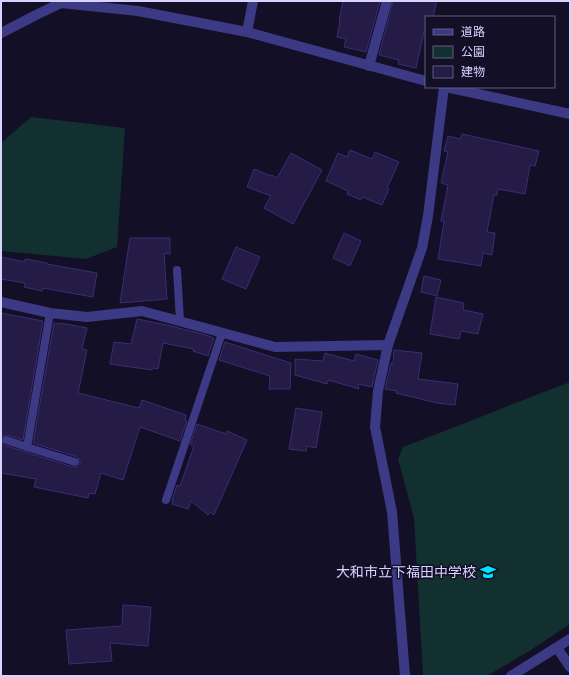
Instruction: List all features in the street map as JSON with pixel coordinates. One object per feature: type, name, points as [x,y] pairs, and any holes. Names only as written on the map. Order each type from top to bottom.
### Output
[{"type":"street","points":[[247,32],[253,1]]},
{"type":"street","points":[[369,66],[386,1]]},
{"type":"street","points":[[1,33],[61,3],[138,11],[247,32],[425,82]]},
{"type":"street","points":[[405,676],[392,512],[375,427],[378,391],[388,345],[422,248],[428,216],[445,88]]},
{"type":"street","points":[[450,88],[570,114]]},
{"type":"street","points":[[1,302],[50,313],[87,317],[142,311],[275,347],[388,345]]},
{"type":"street","points":[[511,676],[560,652],[570,639]]},
{"type":"street","points":[[560,652],[570,667]]},
{"type":"lane","points":[[177,270],[180,321]]},
{"type":"lane","points":[[27,447],[50,313]]},
{"type":"lane","points":[[166,500],[222,333]]},
{"type":"lane","points":[[6,440],[75,462]]},
{"type":"green space","points":[[31,117],[125,128],[117,247],[86,259],[1,251],[1,143]]},
{"type":"green space","name":"大和市立下福田中学校","points":[[570,382],[570,624],[531,650],[487,676],[423,676],[414,518],[398,459],[403,447]]},
{"type":"building","points":[[343,1],[380,1],[366,52],[344,47],[346,39],[337,37]]},
{"type":"building","points":[[393,1],[437,1],[433,16],[425,16],[425,32],[416,68],[398,64],[399,60],[379,55]]},
{"type":"building","points":[[462,134],[539,151],[535,166],[530,165],[525,194],[498,189],[497,195],[494,195],[487,232],[495,233],[492,255],[483,253],[481,266],[438,259],[444,221],[441,221],[448,185],[441,183],[448,152],[444,151],[448,136],[460,139]]},
{"type":"building","points":[[350,150],[372,159],[375,152],[399,162],[387,188],[389,189],[382,205],[362,197],[361,200],[347,194],[348,191],[326,181],[338,153],[347,157]]},
{"type":"building","points":[[291,153],[322,170],[293,224],[264,208],[271,196],[247,187],[254,169],[277,178]]},
{"type":"building","points":[[344,233],[361,241],[350,266],[333,258]]},
{"type":"building","points":[[130,238],[170,238],[170,254],[164,253],[167,299],[120,303]]},
{"type":"building","points":[[236,247],[260,257],[246,289],[222,279]]},
{"type":"building","points":[[1,257],[25,262],[25,259],[97,273],[93,297],[43,288],[42,291],[24,287],[25,283],[1,279]]},
{"type":"building","points":[[424,276],[441,280],[437,296],[421,292]]},
{"type":"building","points":[[436,297],[464,303],[463,310],[483,314],[478,334],[461,331],[459,339],[430,334]]},
{"type":"building","points":[[1,313],[43,321],[23,440],[7,435],[1,438]]},
{"type":"building","points":[[137,319],[167,325],[214,338],[208,356],[193,351],[194,349],[163,343],[158,369],[153,368],[152,370],[110,364],[114,342],[131,344]]},
{"type":"building","points":[[54,323],[87,328],[82,349],[87,350],[78,393],[139,408],[142,400],[186,415],[185,420],[187,421],[180,441],[140,427],[123,480],[101,473],[95,494],[89,493],[88,498],[34,487],[36,479],[1,473],[1,442],[4,445],[73,467],[77,467],[80,464],[80,460],[77,457],[33,443]]},
{"type":"building","points":[[225,342],[291,363],[290,389],[269,389],[270,376],[219,360]]},
{"type":"building","points":[[394,350],[422,353],[418,379],[458,384],[455,405],[437,403],[385,389],[391,363],[393,364]]},
{"type":"building","points":[[325,353],[354,361],[356,354],[378,360],[372,387],[358,384],[359,389],[328,380],[327,384],[295,375],[295,359],[323,361]]},
{"type":"building","points":[[296,408],[322,412],[316,448],[307,446],[306,451],[289,449]]},
{"type":"building","points":[[197,424],[226,434],[227,431],[247,440],[214,515],[210,512],[208,515],[191,501],[188,509],[172,504],[177,485],[180,486],[194,446],[190,444]]},
{"type":"building","points":[[123,605],[151,607],[148,646],[110,643],[112,661],[69,664],[66,630],[122,626]]},
{"type":"place","name":"大和市立下福田中学校","points":[[488,572]]}]
